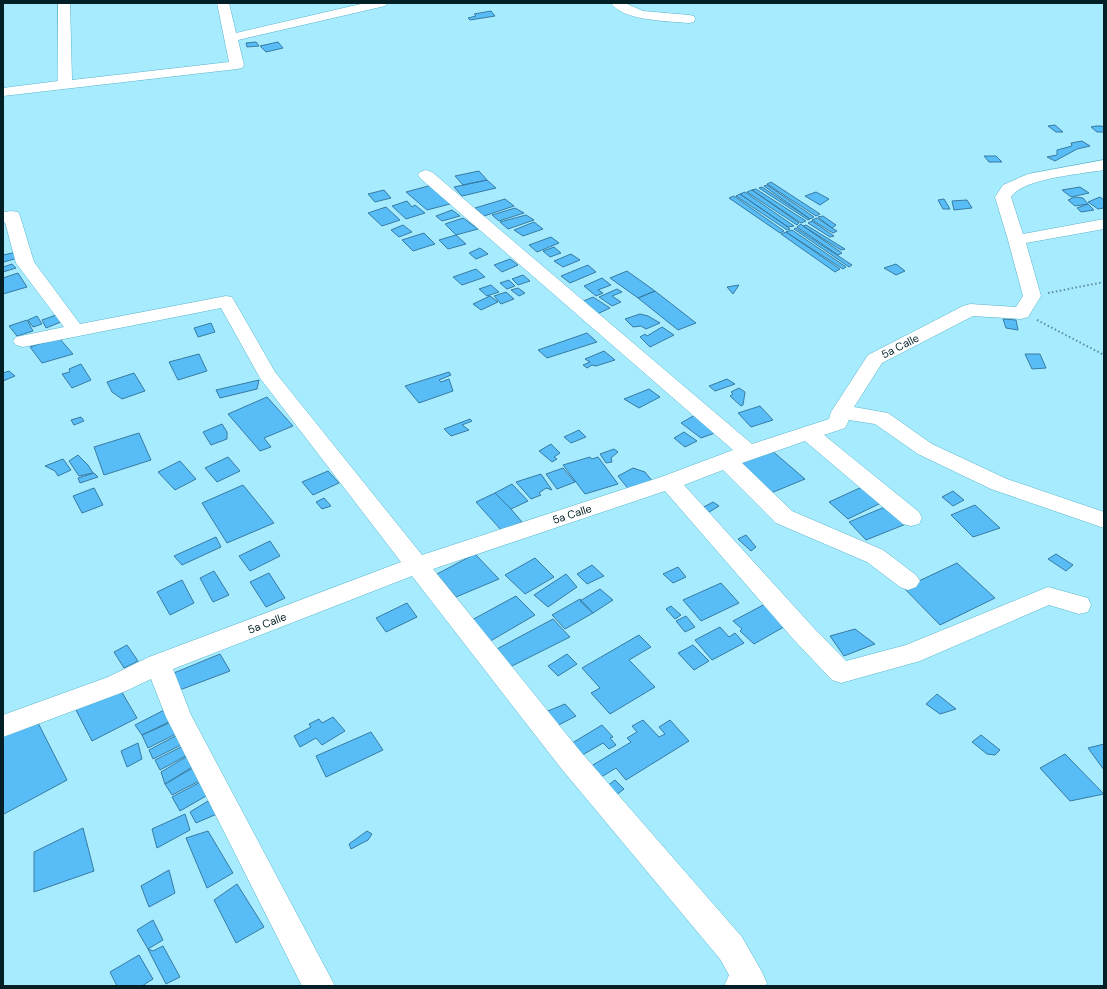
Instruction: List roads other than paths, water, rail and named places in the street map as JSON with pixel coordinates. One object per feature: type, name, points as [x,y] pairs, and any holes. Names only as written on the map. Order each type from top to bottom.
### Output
[{"type":"street","points":[[64,3],[64,84]]},
{"type":"street","points":[[3,92],[237,65],[223,3]]},
{"type":"street","points":[[231,38],[381,3]]},
{"type":"street","points":[[617,3],[642,15],[689,19]]},
{"type":"street","points":[[1104,165],[1034,177],[1009,188],[1003,197],[1017,240],[1104,224]]},
{"type":"street","points":[[426,174],[749,452]]},
{"type":"street","points":[[3,217],[12,216],[25,262],[76,331]]},
{"type":"street","name":"5a Calle","points":[[3,726],[117,684],[158,664],[417,565],[669,482],[726,460],[838,423],[841,412],[875,359],[970,310],[1027,304],[1017,240]]},
{"type":"street","points":[[23,341],[226,301],[267,374],[570,758],[731,948],[751,984],[740,986]]},
{"type":"street","points":[[841,412],[881,418],[925,449],[999,484],[1104,520]]},
{"type":"street","points":[[808,433],[910,518]]},
{"type":"street","points":[[726,460],[784,517],[875,556],[908,581]]},
{"type":"street","points":[[669,482],[798,628],[841,673],[911,654],[1048,596],[1079,604]]},
{"type":"street","points":[[158,664],[179,717],[319,986]]}]
